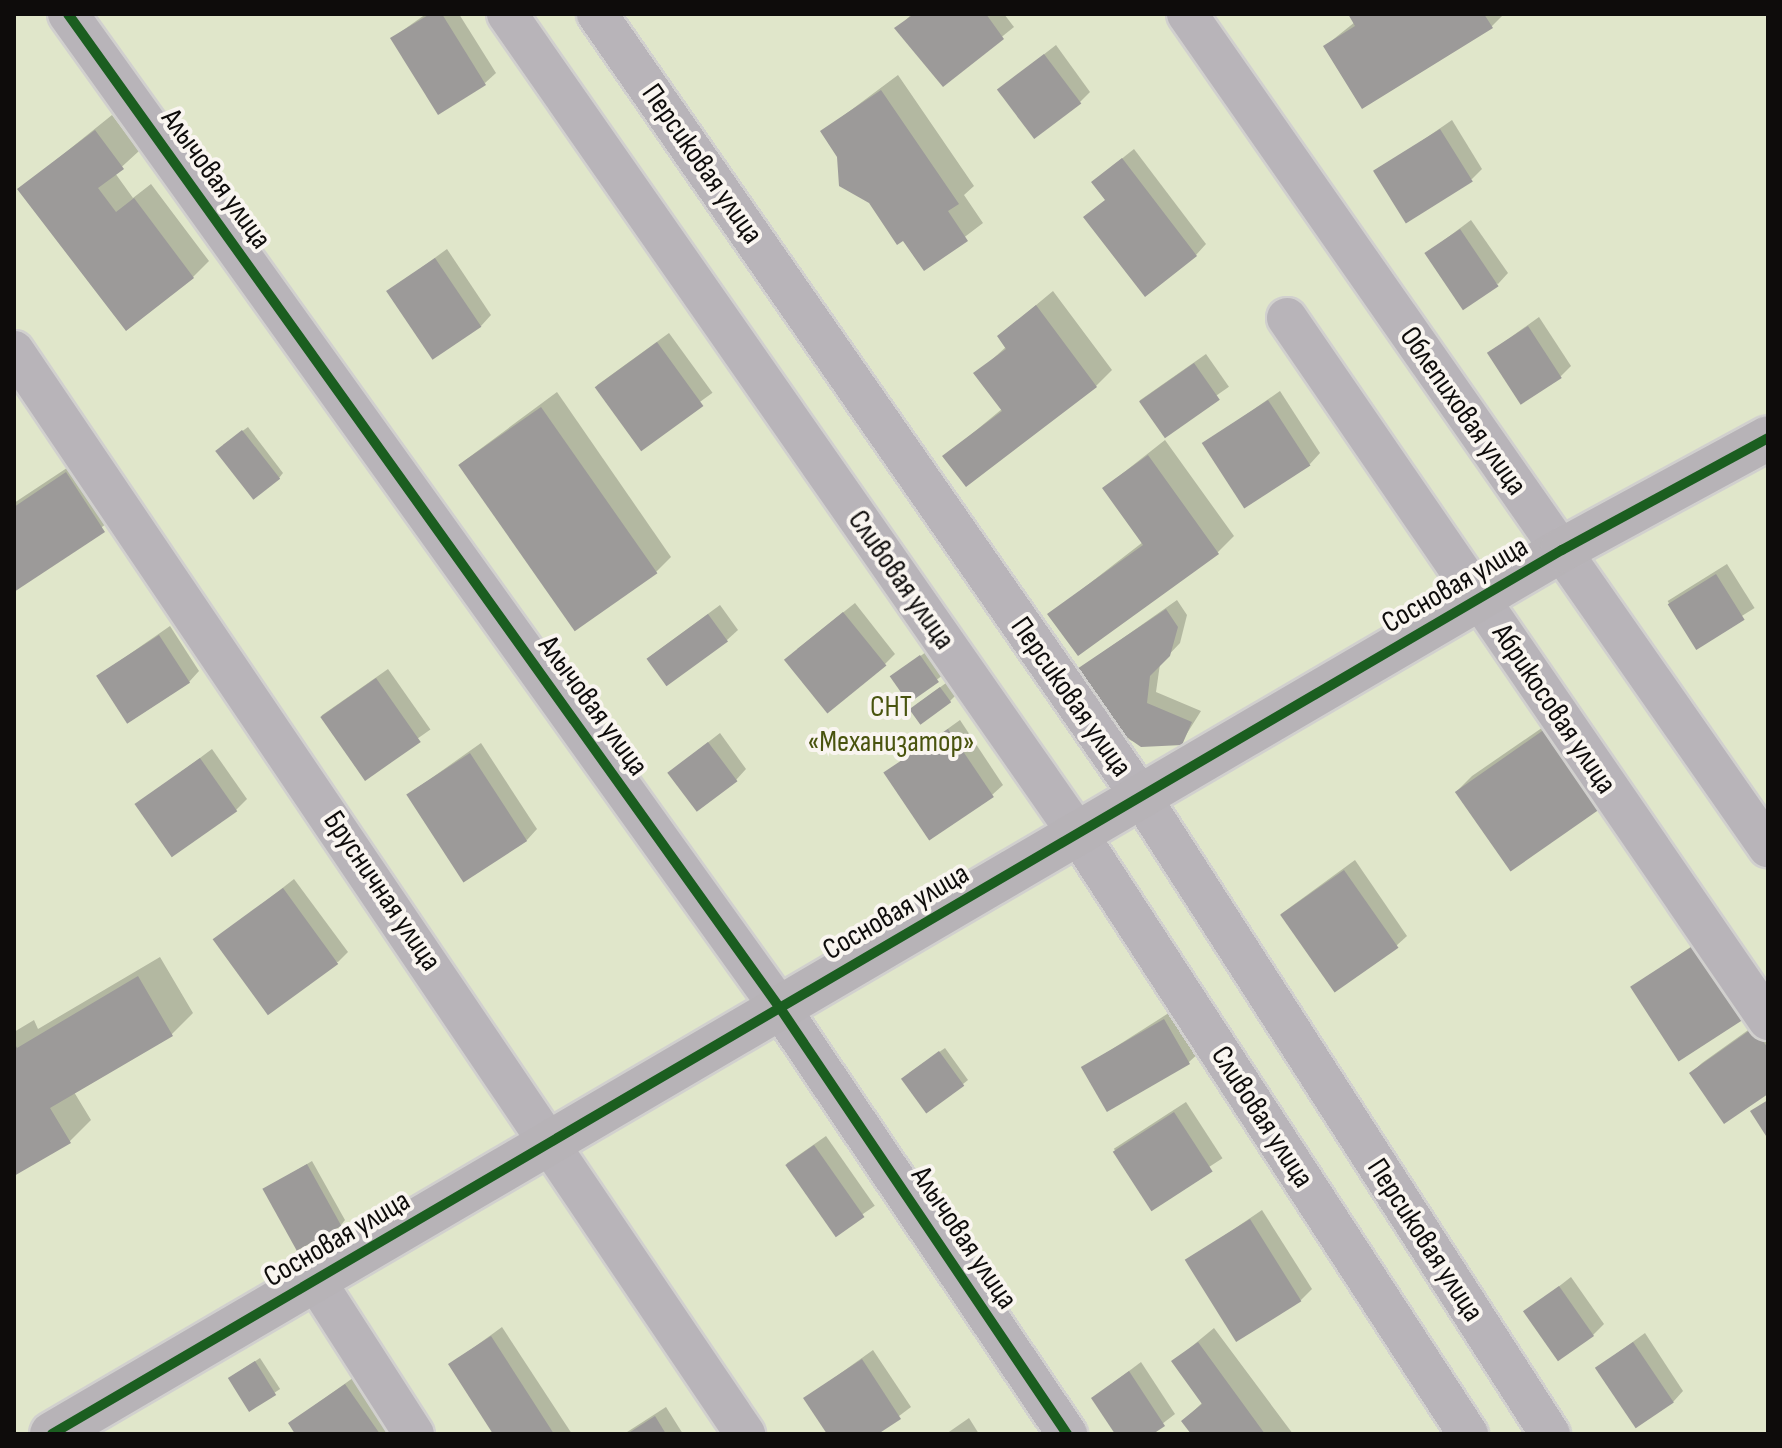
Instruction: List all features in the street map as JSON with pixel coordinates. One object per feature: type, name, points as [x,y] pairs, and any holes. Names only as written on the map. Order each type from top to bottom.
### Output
[{"type":"street","name":"Алычовая улица","points":[[68,14],[780,1008],[1067,1434]]},
{"type":"street","name":"Сливовая улица","points":[[507,14],[1078,834],[1468,1434]]},
{"type":"street","name":"Персиковая улица","points":[[597,14],[1141,797],[1550,1434]]},
{"type":"street","name":"Облепиховая улица","points":[[1187,14],[1768,847]]},
{"type":"street","name":"Абрикосовая улица","points":[[1287,318],[1768,1020]]},
{"type":"street","name":"Брусничная улица","points":[[14,351],[552,1141],[745,1434]]},
{"type":"street","name":"Сосновая улица","points":[[52,1434],[1479,598],[1768,438]]},
{"type":"street","points":[[315,1280],[414,1434]]},
{"type":"green space","name":"СНТ «Механизатор»","points":[[14,14],[1768,14],[1768,1434],[14,1434]]},
{"type":"building","points":[[430,14],[442,14],[486,85],[438,115],[390,38]]},
{"type":"building","points":[[914,14],[986,14],[1004,39],[943,87],[894,28]]},
{"type":"building","points":[[1348,14],[1484,14],[1493,28],[1362,109],[1323,46],[1355,26]]},
{"type":"building","points":[[1044,54],[1081,104],[1034,139],[997,90]]},
{"type":"building","points":[[881,90],[959,204],[948,211],[968,241],[924,271],[903,241],[897,245],[869,203],[839,186],[837,157],[820,131]]},
{"type":"building","points":[[1440,129],[1473,182],[1406,223],[1373,171]]},
{"type":"building","points":[[95,130],[124,169],[98,188],[116,212],[134,198],[194,278],[126,331],[17,189]]},
{"type":"building","points":[[1122,158],[1197,256],[1145,297],[1083,217],[1105,200],[1091,182]]},
{"type":"building","points":[[1460,229],[1499,286],[1463,310],[1424,253]]},
{"type":"building","points":[[435,258],[481,327],[432,360],[386,291]]},
{"type":"building","points":[[1036,305],[1097,387],[966,487],[942,456],[1002,411],[973,373],[1006,349],[997,336]]},
{"type":"building","points":[[1528,326],[1562,378],[1521,405],[1487,353]]},
{"type":"building","points":[[657,342],[703,406],[641,451],[595,387]]},
{"type":"building","points":[[1194,363],[1220,400],[1165,438],[1139,401]]},
{"type":"building","points":[[1268,400],[1310,465],[1244,508],[1202,443]]},
{"type":"building","points":[[541,407],[657,573],[575,631],[458,465]]},
{"type":"building","points":[[242,430],[280,479],[253,500],[215,451]]},
{"type":"building","points":[[1148,455],[1219,554],[1078,656],[1047,614],[1143,545],[1102,488]]},
{"type":"building","points":[[66,472],[105,532],[14,592],[14,507]]},
{"type":"building","points":[[1716,574],[1745,620],[1696,650],[1668,604]]},
{"type":"building","points":[[1166,609],[1178,627],[1170,656],[1150,676],[1147,703],[1192,722],[1182,745],[1141,747],[1118,731],[1077,669]]},
{"type":"building","points":[[843,612],[886,666],[827,713],[784,660]]},
{"type":"building","points":[[708,614],[728,642],[666,686],[647,659]]},
{"type":"building","points":[[159,635],[190,683],[127,724],[96,676]]},
{"type":"building","points":[[920,655],[939,682],[909,703],[890,676]]},
{"type":"building","points":[[376,678],[421,742],[365,781],[320,717]]},
{"type":"building","points":[[940,687],[951,702],[920,725],[909,709]]},
{"type":"building","points":[[948,729],[994,797],[929,841],[883,773]]},
{"type":"building","points":[[1545,729],[1601,808],[1511,872],[1455,792]]},
{"type":"building","points":[[708,742],[737,781],[697,812],[667,773]]},
{"type":"building","points":[[470,753],[527,841],[463,882],[406,794]]},
{"type":"building","points":[[200,758],[237,811],[172,857],[134,804]]},
{"type":"building","points":[[1344,870],[1398,948],[1335,993],[1280,915]]},
{"type":"building","points":[[283,888],[338,964],[268,1015],[213,939]]},
{"type":"building","points":[[1693,946],[1741,1021],[1679,1061],[1630,987]]},
{"type":"building","points":[[138,976],[173,1036],[50,1108],[71,1143],[14,1176],[14,1042],[17,1048]]},
{"type":"building","points":[[1164,1019],[1190,1064],[1107,1112],[1081,1067]]},
{"type":"building","points":[[1753,1028],[1768,1048],[1768,1094],[1724,1124],[1689,1073]]},
{"type":"building","points":[[939,1051],[964,1086],[926,1113],[901,1079]]},
{"type":"building","points":[[1768,1100],[1768,1139],[1750,1111]]},
{"type":"building","points":[[1174,1112],[1213,1172],[1151,1211],[1113,1152]]},
{"type":"building","points":[[814,1145],[864,1217],[836,1237],[785,1165]]},
{"type":"building","points":[[307,1164],[341,1226],[297,1251],[262,1189]]},
{"type":"building","points":[[1250,1219],[1301,1301],[1236,1342],[1185,1260]]},
{"type":"building","points":[[1559,1286],[1594,1336],[1558,1361],[1523,1311]]},
{"type":"building","points":[[491,1336],[554,1434],[493,1434],[448,1364]]},
{"type":"building","points":[[1198,1342],[1265,1434],[1191,1434],[1181,1421],[1202,1404],[1171,1361]]},
{"type":"building","points":[[1633,1342],[1674,1403],[1636,1428],[1595,1368]]},
{"type":"building","points":[[862,1359],[901,1419],[878,1434],[827,1434],[803,1398]]},
{"type":"building","points":[[255,1361],[276,1395],[249,1412],[228,1378]]},
{"type":"building","points":[[1129,1371],[1165,1426],[1153,1434],[1115,1434],[1091,1398]]},
{"type":"building","points":[[345,1384],[380,1434],[295,1434],[288,1423]]},
{"type":"building","points":[[655,1416],[666,1434],[627,1434]]},
{"type":"cycle path","points":[[68,14],[780,1008],[1067,1434]]},
{"type":"cycle path","points":[[52,1434],[1562,550],[1768,438]]}]
